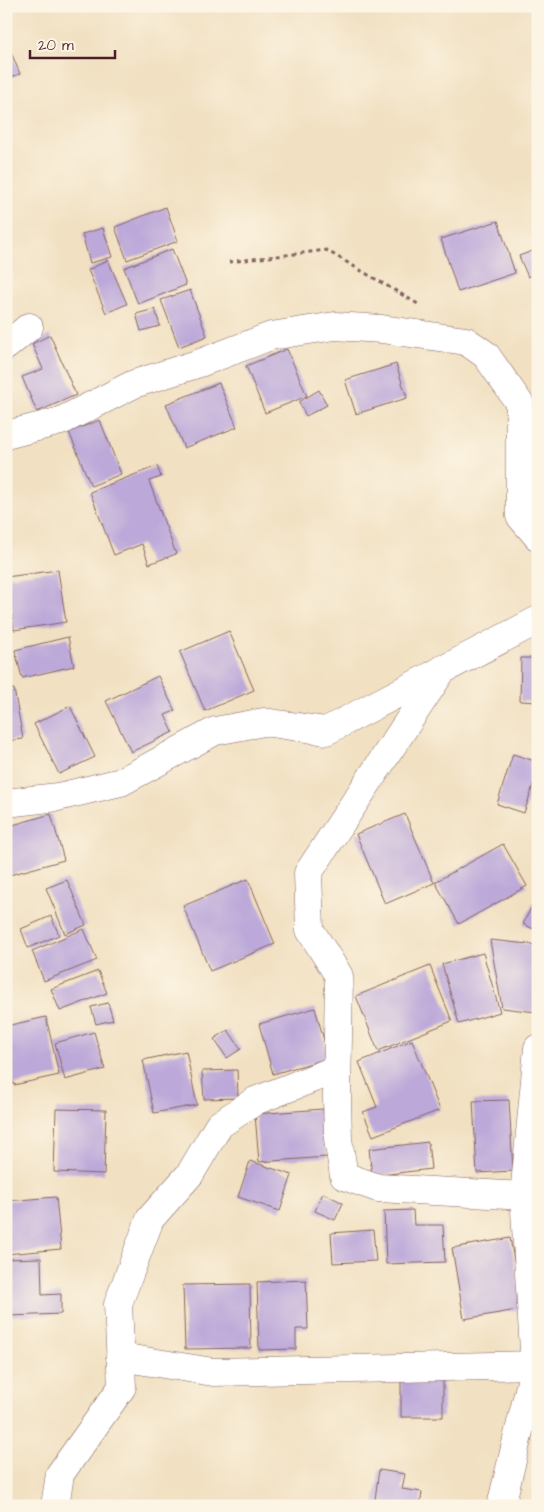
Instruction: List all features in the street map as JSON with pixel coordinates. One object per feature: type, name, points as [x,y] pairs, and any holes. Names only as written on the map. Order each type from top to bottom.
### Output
[{"type":"street","points":[[6,435],[61,421],[134,384],[200,363],[271,336],[335,326],[382,329],[466,341],[486,355],[520,404],[520,516],[538,537]]},
{"type":"street","points":[[6,346],[29,327]]},
{"type":"street","points":[[6,803],[58,797],[121,782],[215,731],[264,722],[326,731],[538,620]]},
{"type":"street","points":[[444,669],[308,874],[310,930],[339,976],[338,1139],[344,1176],[378,1188],[524,1196]]},
{"type":"street","points":[[501,1506],[536,1365],[524,1196],[538,1048]]},
{"type":"street","points":[[55,1506],[60,1474],[122,1387],[118,1304],[150,1219],[190,1174],[219,1125],[255,1100],[337,1069]]},
{"type":"street","points":[[120,1357],[213,1372],[536,1365]]},
{"type":"path","points":[[229,262],[326,250],[424,309]]},
{"type":"building","points":[[6,40],[20,74],[6,79]]},
{"type":"building","points":[[166,207],[178,241],[127,260],[115,227]]},
{"type":"building","points":[[498,221],[515,273],[458,292],[441,239]]},
{"type":"building","points":[[103,228],[112,257],[90,263],[82,234]]},
{"type":"building","points":[[172,249],[186,285],[138,304],[124,268]]},
{"type":"building","points":[[538,249],[538,273],[528,277],[519,256]]},
{"type":"building","points":[[108,260],[127,304],[106,313],[88,270]]},
{"type":"building","points":[[190,290],[207,336],[179,347],[161,300]]},
{"type":"building","points":[[155,309],[160,326],[141,331],[136,314]]},
{"type":"building","points":[[50,335],[76,395],[37,412],[22,377],[43,369],[32,344]]},
{"type":"building","points":[[287,349],[307,396],[265,413],[246,366]]},
{"type":"building","points":[[396,364],[407,398],[356,414],[345,380]]},
{"type":"building","points":[[219,383],[237,427],[184,448],[166,404]]},
{"type":"building","points":[[319,390],[327,405],[306,416],[299,402]]},
{"type":"building","points":[[100,420],[121,474],[91,486],[69,432]]},
{"type":"building","points":[[157,466],[161,477],[149,481],[176,554],[149,564],[142,544],[114,555],[90,492]]},
{"type":"building","points":[[58,570],[66,622],[14,630],[6,577]]},
{"type":"building","points":[[229,631],[254,690],[205,711],[180,652]]},
{"type":"building","points":[[68,637],[74,666],[22,678],[15,650]]},
{"type":"building","points":[[521,658],[538,658],[538,702],[520,701]]},
{"type":"building","points":[[158,676],[175,711],[165,715],[173,732],[131,752],[106,701]]},
{"type":"building","points":[[14,689],[23,739],[6,741],[6,690]]},
{"type":"building","points":[[70,706],[95,757],[59,774],[34,724]]},
{"type":"building","points":[[513,754],[538,762],[538,770],[524,813],[497,804]]},
{"type":"building","points":[[51,814],[64,860],[6,876],[6,827]]},
{"type":"building","points":[[405,814],[434,883],[385,904],[356,834]]},
{"type":"building","points":[[503,844],[527,886],[459,924],[435,882]]},
{"type":"building","points":[[248,879],[275,944],[210,971],[183,906]]},
{"type":"building","points":[[67,880],[86,925],[65,934],[46,888]]},
{"type":"building","points":[[538,894],[538,931],[523,924]]},
{"type":"building","points":[[51,916],[59,935],[28,948],[21,929]]},
{"type":"building","points":[[84,929],[97,960],[44,981],[32,951]]},
{"type":"building","points":[[490,940],[538,945],[538,1005],[536,1012],[502,1008]]},
{"type":"building","points":[[483,953],[500,1012],[459,1024],[442,964]]},
{"type":"building","points":[[430,966],[452,1021],[378,1051],[356,996]]},
{"type":"building","points":[[98,971],[107,993],[60,1011],[51,989]]},
{"type":"building","points":[[108,1003],[113,1020],[96,1024],[91,1007]]},
{"type":"building","points":[[315,1008],[329,1058],[273,1074],[259,1024]]},
{"type":"building","points":[[46,1017],[59,1075],[14,1085],[10,1070],[6,1071],[6,1026]]},
{"type":"building","points":[[228,1030],[241,1049],[227,1058],[214,1039]]},
{"type":"building","points":[[94,1032],[105,1069],[65,1080],[55,1043]]},
{"type":"building","points":[[412,1040],[440,1110],[373,1136],[363,1112],[377,1107],[359,1062]]},
{"type":"building","points":[[186,1051],[197,1105],[154,1113],[143,1060]]},
{"type":"building","points":[[237,1070],[238,1098],[204,1099],[202,1071]]},
{"type":"building","points":[[509,1100],[513,1171],[477,1173],[473,1101]]},
{"type":"building","points":[[56,1109],[106,1110],[104,1174],[54,1172]]},
{"type":"building","points":[[323,1109],[327,1157],[259,1162],[255,1114]]},
{"type":"building","points":[[428,1142],[431,1169],[372,1176],[369,1149]]},
{"type":"building","points":[[250,1161],[292,1175],[280,1211],[238,1197]]},
{"type":"building","points":[[323,1193],[343,1203],[335,1220],[315,1211]]},
{"type":"building","points":[[56,1197],[61,1249],[6,1254],[6,1201]]},
{"type":"building","points":[[413,1210],[414,1225],[443,1225],[445,1262],[386,1264],[384,1211]]},
{"type":"building","points":[[373,1230],[376,1261],[333,1263],[331,1233]]},
{"type":"building","points":[[510,1238],[523,1309],[464,1319],[452,1248]]},
{"type":"building","points":[[41,1258],[42,1295],[61,1294],[61,1314],[9,1316],[8,1303],[6,1303],[6,1259]]},
{"type":"building","points":[[306,1280],[308,1329],[296,1329],[296,1349],[259,1350],[257,1282]]},
{"type":"building","points":[[250,1284],[251,1348],[185,1349],[183,1285]]},
{"type":"building","points":[[443,1371],[443,1417],[401,1417],[401,1372]]},
{"type":"building","points":[[379,1470],[405,1474],[402,1489],[422,1492],[420,1506],[374,1506]]}]
